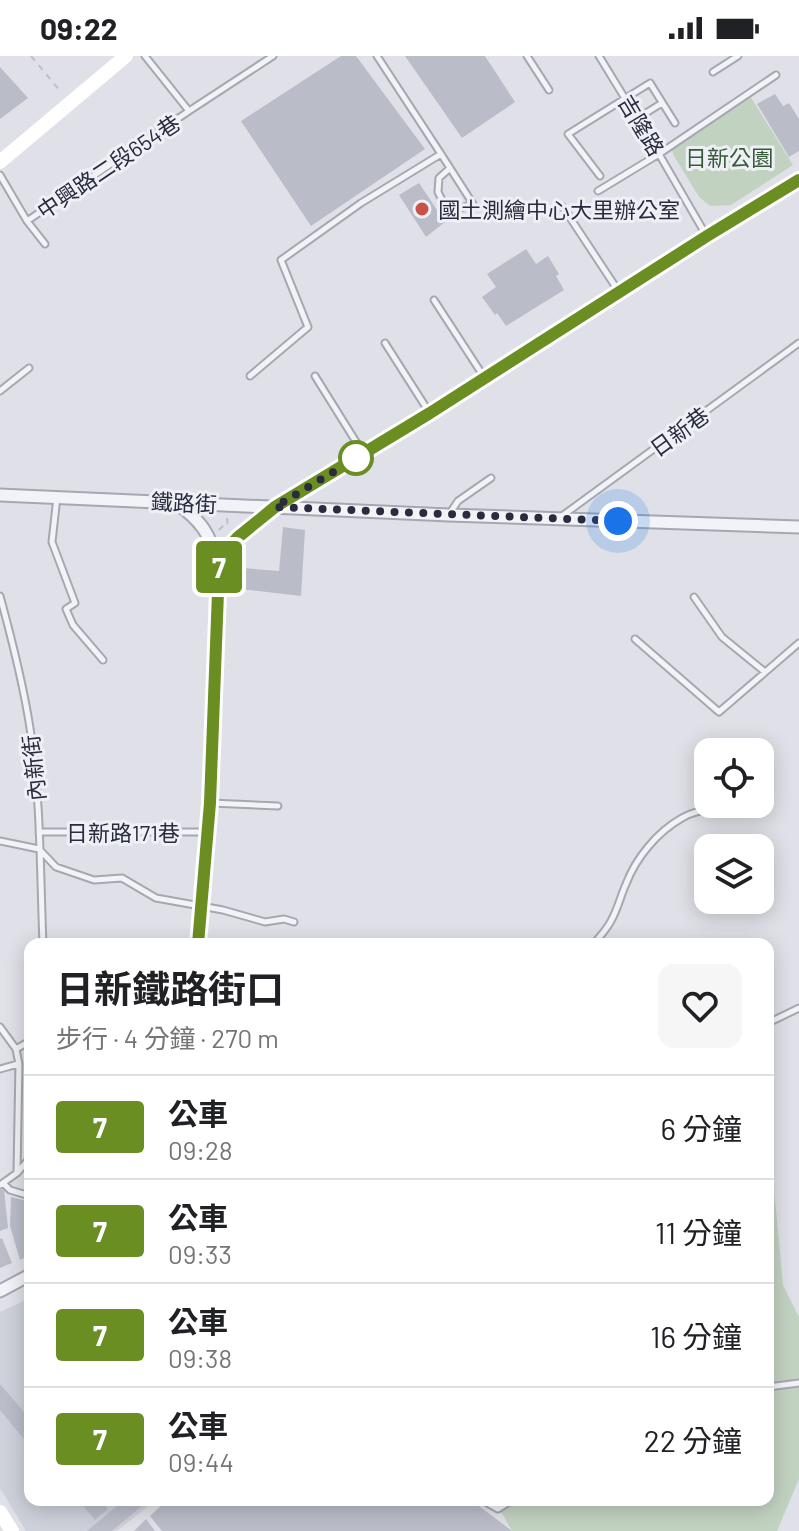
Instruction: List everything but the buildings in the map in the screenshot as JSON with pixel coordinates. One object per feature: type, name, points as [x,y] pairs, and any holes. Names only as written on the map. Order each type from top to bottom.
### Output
[{"type":"street","points":[[0,162],[126,56]]},
{"type":"street","points":[[219,566],[226,550],[237,538],[275,507],[799,180]]},
{"type":"street","name":"鐵路街","points":[[0,495],[799,527]]},
{"type":"street","points":[[175,502],[204,528],[219,566],[210,803],[198,938]]},
{"type":"street","points":[[0,1291],[24,1278]]},
{"type":"street","points":[[0,1512],[12,1531]]},
{"type":"lane","name":"中興路二段654巷","points":[[145,56],[189,111]]},
{"type":"lane","name":"中興路二段654巷","points":[[27,221],[273,56]]},
{"type":"lane","points":[[527,56],[549,90]]},
{"type":"lane","name":"吉隆路","points":[[599,56],[707,236]]},
{"type":"lane","points":[[713,72],[738,56]]},
{"type":"lane","points":[[380,57],[473,204],[458,209],[445,206],[438,192],[439,178],[450,168]]},
{"type":"lane","points":[[598,191],[776,75]]},
{"type":"lane","points":[[600,176],[568,134],[650,83],[675,123]]},
{"type":"lane","points":[[638,118],[662,103]]},
{"type":"lane","points":[[250,376],[308,327],[281,260],[361,203],[441,154]]},
{"type":"lane","points":[[0,175],[27,221],[45,244]]},
{"type":"lane","points":[[563,207],[619,293]]},
{"type":"lane","points":[[434,300],[484,377]]},
{"type":"lane","points":[[385,343],[430,413]]},
{"type":"lane","name":"日新巷","points":[[558,519],[799,343]]},
{"type":"lane","points":[[0,391],[29,368]]},
{"type":"lane","points":[[315,376],[363,454]]},
{"type":"lane","points":[[449,515],[458,501],[491,478]]},
{"type":"lane","points":[[57,496],[52,542],[75,603],[66,609],[73,625],[103,660]]},
{"type":"lane","name":"內新街","points":[[0,596],[16,655],[30,731],[39,832],[43,938]]},
{"type":"lane","points":[[694,597],[722,637],[765,672]]},
{"type":"lane","points":[[635,639],[719,712],[799,643]]},
{"type":"lane","points":[[210,803],[278,806]]},
{"type":"lane","points":[[599,938],[612,921],[627,880],[641,855],[681,818],[694,813]]},
{"type":"lane","name":"日新路171巷","points":[[39,832],[207,832]]},
{"type":"lane","points":[[0,841],[39,849],[56,867],[94,880],[122,878],[156,898],[223,910],[265,922],[284,919],[294,922]]},
{"type":"lane","points":[[774,1020],[799,1008]]},
{"type":"lane","points":[[0,1027],[16,1049],[19,1064],[17,1173]]},
{"type":"lane","points":[[16,1049],[24,1044]]},
{"type":"lane","points":[[0,1069],[19,1064]]},
{"type":"lane","points":[[24,1165],[2,1184],[24,1194]]},
{"type":"lane","points":[[774,1386],[799,1383]]},
{"type":"path","points":[[31,56],[69,102]]},
{"type":"path","points":[[227,517],[228,528]]},
{"type":"path","points":[[215,533],[227,522]]},
{"type":"shaded area","points":[[24,1301],[24,1506],[148,1506],[117,1531],[26,1531],[0,1488],[0,1312]]},
{"type":"green space","name":"日新公園","points":[[750,96],[793,165],[731,205],[710,206],[699,197],[670,145]]},
{"type":"green space","points":[[774,1189],[783,1285],[799,1317],[799,1479],[777,1531],[512,1531],[495,1506],[774,1506]]},
{"type":"bus line","name":"7","points":[[199,938],[210,803],[219,566],[226,550],[245,530],[275,507],[799,180]]},
{"type":"place","name":"國土測繪中心大里辦公室","points":[[422,209]]},
{"type":"route","points":[[356,458],[363,454],[275,507],[618,521]]}]
